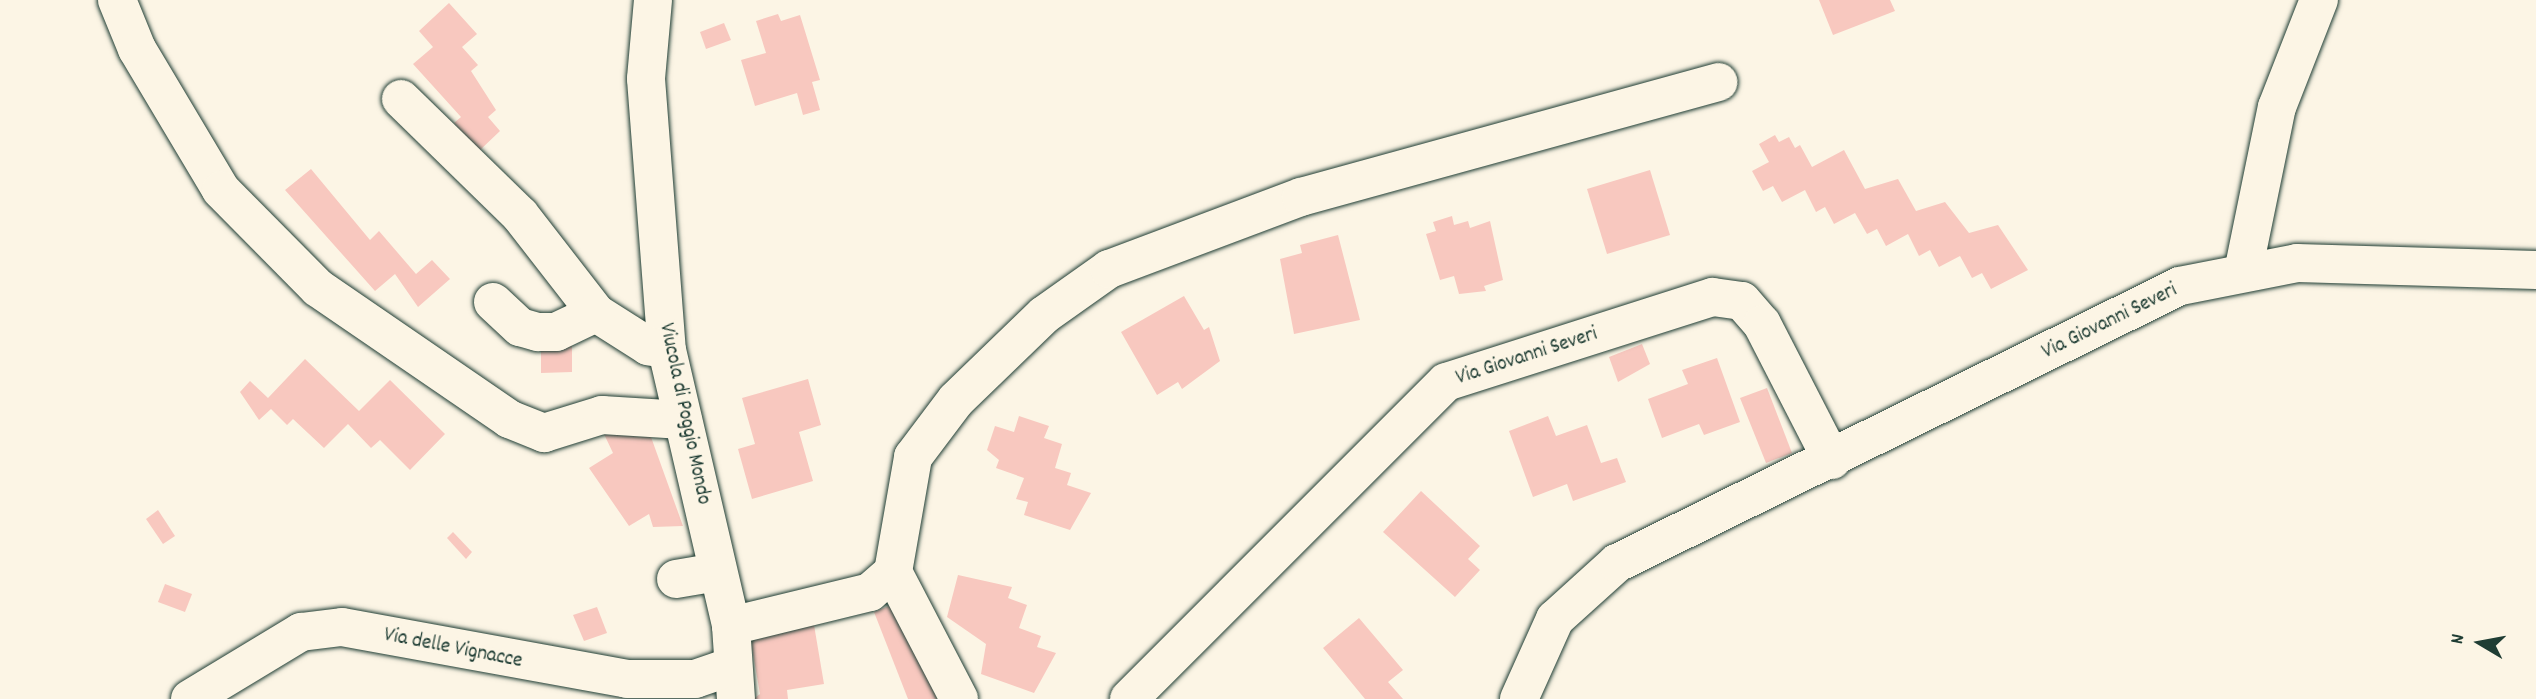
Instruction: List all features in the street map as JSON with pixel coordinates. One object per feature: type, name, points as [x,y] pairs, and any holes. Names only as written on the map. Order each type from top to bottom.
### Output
[{"type":"street","name":"Viucola di Poggio Mondo","points":[[653,0],[646,79],[667,350],[731,626],[734,682]]},
{"type":"street","points":[[2243,272],[2277,107],[2319,0]]},
{"type":"street","points":[[120,4],[137,49],[221,190],[318,288],[509,419],[544,433],[602,415],[683,420]]},
{"type":"street","points":[[959,699],[894,572],[913,457],[956,400],[1044,315],[1109,269],[1301,197],[1718,82]]},
{"type":"street","points":[[401,99],[520,215],[596,313],[648,346],[667,350]]},
{"type":"street","name":"Via Giovanni Severi","points":[[1519,699],[1555,619],[1588,586],[1617,563],[1832,460],[2180,286],[2297,262],[2536,270]]},
{"type":"street","name":"Via Giovanni Severi","points":[[1129,699],[1446,382],[1713,298],[1742,301],[1762,324],[1832,460]]},
{"type":"street","points":[[493,302],[520,327],[538,332],[556,332],[596,313]]},
{"type":"street","points":[[676,579],[717,572]]},
{"type":"street","points":[[731,626],[870,592],[894,572]]},
{"type":"street","name":"Via delle Vignacce","points":[[190,699],[301,632],[342,627],[627,679],[734,682]]},
{"type":"building","points":[[1819,0],[1890,0],[1895,11],[1833,35]]},
{"type":"building","points":[[449,3],[477,34],[462,47],[478,65],[471,71],[496,110],[488,117],[500,131],[479,151],[454,123],[461,117],[413,64],[433,47],[419,31]]},
{"type":"building","points":[[778,14],[781,21],[800,15],[820,80],[812,82],[820,110],[803,115],[797,93],[755,106],[741,60],[766,53],[756,21]]},
{"type":"building","points":[[724,23],[731,40],[706,49],[700,32]]},
{"type":"building","points":[[1775,135],[1779,142],[1789,137],[1795,148],[1800,145],[1812,167],[1844,150],[1865,189],[1898,179],[1916,211],[1945,202],[1969,233],[1998,225],[2028,270],[1991,289],[1982,273],[1972,278],[1960,256],[1939,267],[1930,250],[1919,256],[1908,234],[1886,246],[1877,229],[1867,234],[1855,213],[1834,224],[1825,207],[1816,212],[1805,190],[1782,202],[1773,186],[1763,191],[1752,171],[1769,162],[1759,144]]},
{"type":"building","points":[[311,169],[370,240],[379,231],[416,274],[432,260],[450,279],[418,307],[395,274],[375,291],[285,190]]},
{"type":"building","points":[[1650,170],[1670,235],[1607,254],[1587,189]]},
{"type":"building","points":[[1452,216],[1454,225],[1468,221],[1470,228],[1490,221],[1503,280],[1484,286],[1486,291],[1459,294],[1454,276],[1440,280],[1426,234],[1436,231],[1433,222]]},
{"type":"building","points":[[1338,235],[1360,320],[1294,334],[1280,259],[1302,253],[1300,245]]},
{"type":"building","points":[[1184,296],[1204,330],[1209,327],[1220,361],[1182,389],[1178,382],[1157,395],[1121,332]]},
{"type":"building","points":[[1642,344],[1650,364],[1618,382],[1609,357]]},
{"type":"building","points":[[572,345],[572,372],[541,373],[541,346]]},
{"type":"building","points":[[1717,358],[1740,422],[1704,435],[1699,424],[1662,438],[1648,399],[1688,384],[1682,370]]},
{"type":"building","points":[[305,359],[359,411],[390,380],[445,434],[410,470],[380,440],[371,448],[348,424],[324,448],[293,419],[287,425],[271,409],[259,420],[240,392],[250,381],[268,398]]},
{"type":"building","points":[[808,379],[821,425],[799,432],[813,481],[752,499],[738,449],[755,444],[742,398]]},
{"type":"building","points":[[1767,388],[1792,453],[1766,463],[1740,398]]},
{"type":"building","points":[[1019,416],[1049,426],[1044,438],[1062,444],[1055,468],[1071,473],[1067,485],[1091,493],[1070,530],[1024,515],[1028,502],[1016,499],[1024,478],[996,468],[999,460],[987,450],[995,426],[1014,432]]},
{"type":"building","points":[[1548,416],[1556,436],[1587,425],[1601,463],[1617,458],[1626,482],[1573,501],[1567,484],[1533,497],[1509,431]]},
{"type":"building","points":[[604,434],[651,437],[683,526],[653,527],[649,514],[629,526],[589,468],[613,453]]},
{"type":"building","points":[[1421,491],[1480,546],[1468,559],[1480,570],[1455,597],[1383,532]]},
{"type":"building","points":[[158,510],[175,536],[163,544],[146,519]]},
{"type":"building","points":[[453,532],[472,552],[466,559],[447,538]]},
{"type":"building","points":[[958,575],[1012,587],[1008,598],[1027,605],[1019,628],[1041,636],[1037,647],[1056,653],[1034,693],[981,674],[986,644],[947,617]]},
{"type":"building","points":[[165,584],[192,594],[185,612],[158,602]]},
{"type":"building","points":[[899,602],[937,699],[908,699],[874,612]]},
{"type":"building","points":[[597,607],[607,633],[584,641],[573,615]]},
{"type":"building","points":[[1359,618],[1403,670],[1388,682],[1403,699],[1365,699],[1323,648]]},
{"type":"building","points":[[813,619],[824,684],[787,690],[788,699],[753,699],[760,694],[749,631]]}]
